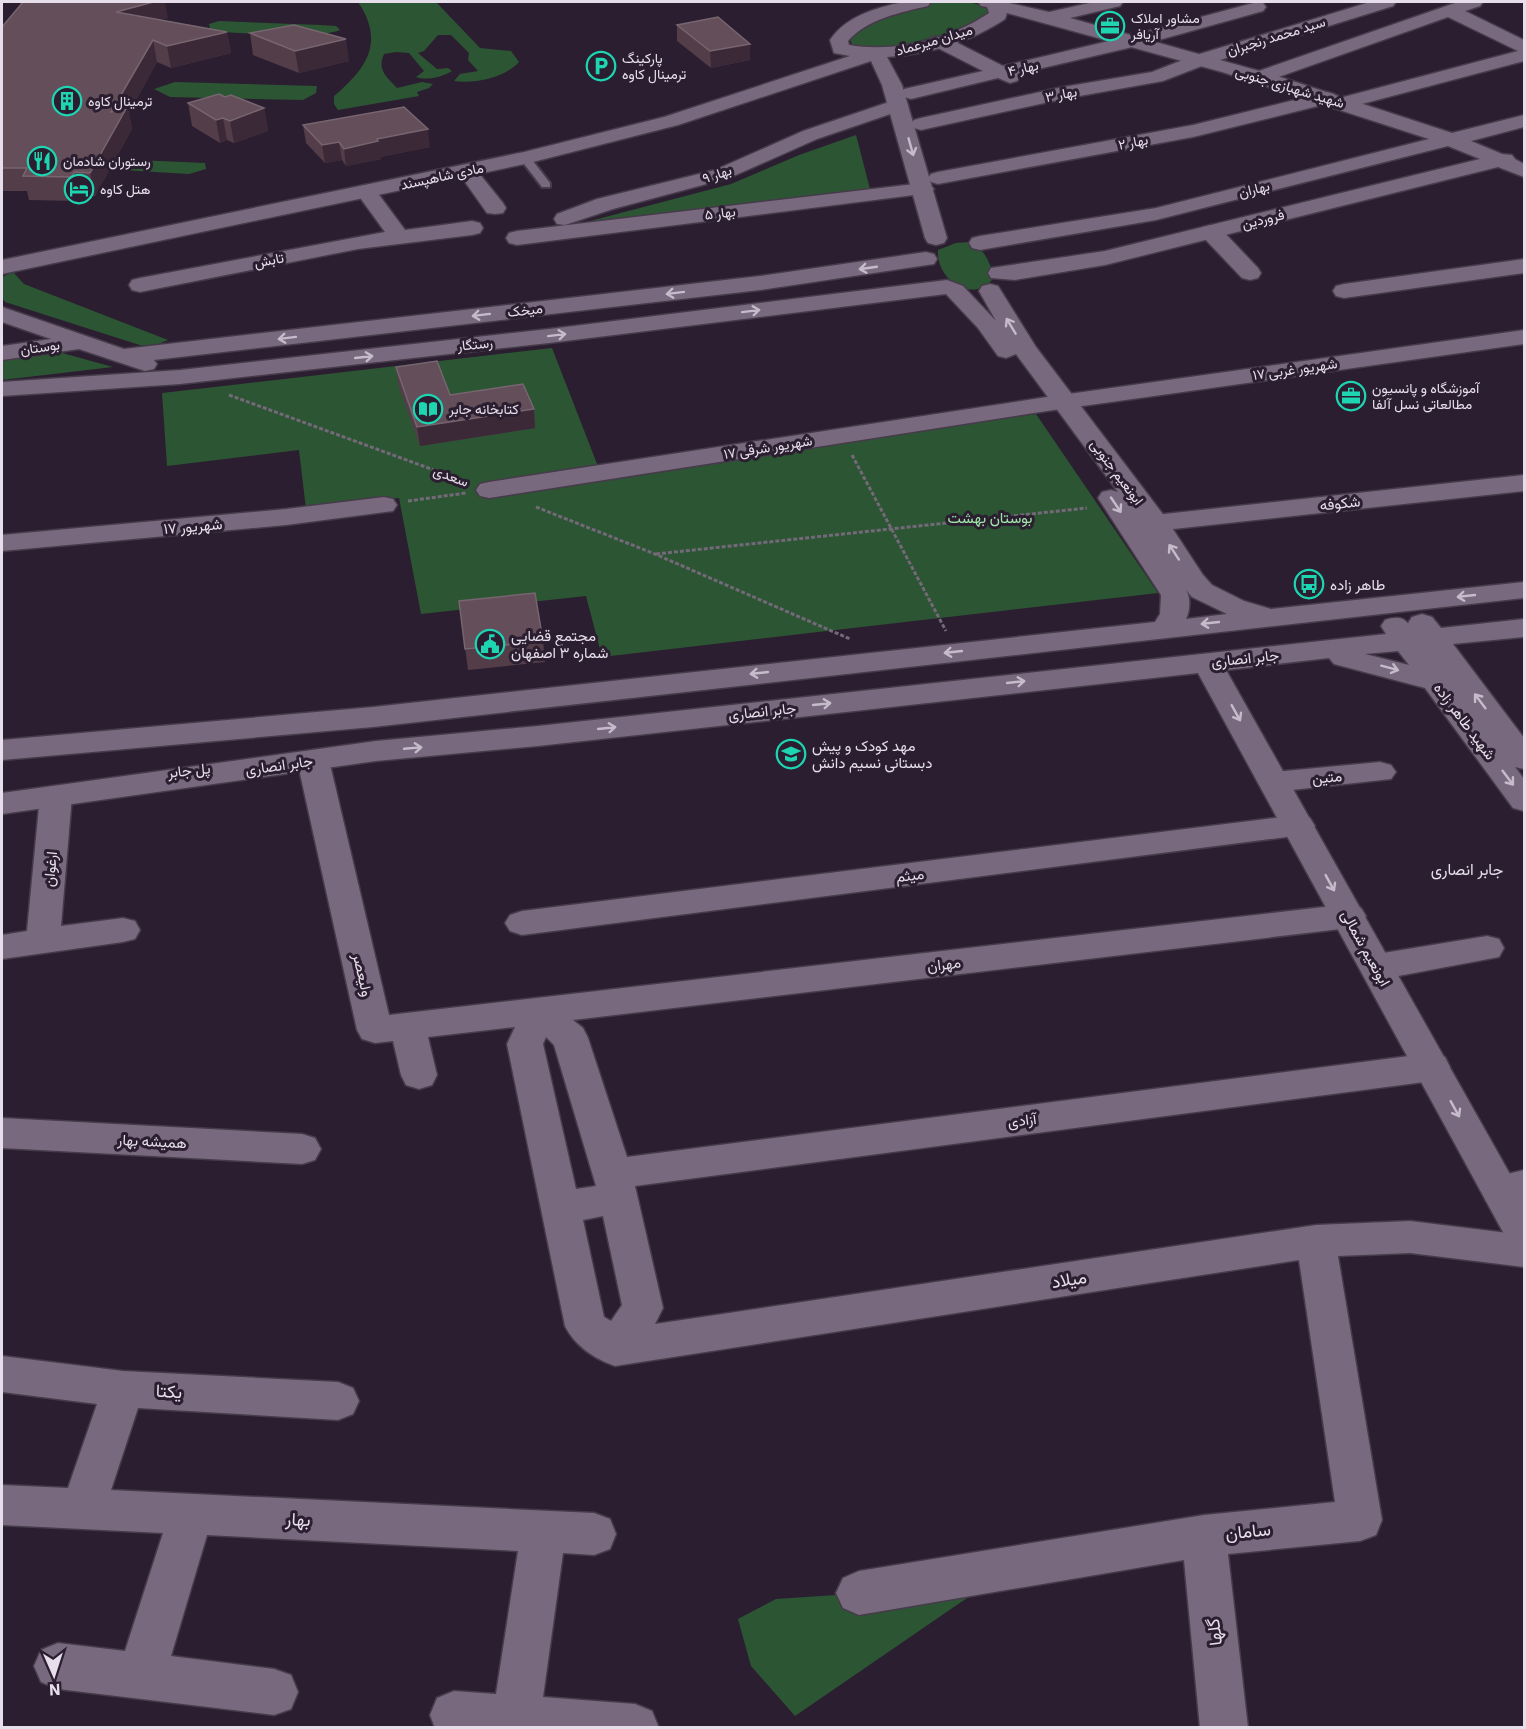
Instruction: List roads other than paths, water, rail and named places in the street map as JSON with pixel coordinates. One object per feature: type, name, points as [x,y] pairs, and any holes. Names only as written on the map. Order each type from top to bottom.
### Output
[{"type":"street","name":"میدان میرعماد","points":[[922,2],[903,5],[857,24],[844,32],[839,40],[841,49],[854,53],[875,54],[902,51],[934,42],[989,23],[999,15],[991,3]]},
{"type":"street","points":[[1050,18],[1114,2]]},
{"type":"street","name":"سید محمد رنجبران","points":[[1200,60],[1387,2]]},
{"type":"street","points":[[1260,77],[1474,2]]},
{"type":"street","name":"شهید شهبازی جنوبی","points":[[991,3],[1134,41],[1335,100],[1448,138],[1524,171]]},
{"type":"street","points":[[1249,3],[1307,26]]},
{"type":"street","name":"بهار ۴","points":[[905,99],[1224,16],[1249,3]]},
{"type":"street","points":[[1202,6],[1224,16]]},
{"type":"street","points":[[1448,10],[1524,46]]},
{"type":"street","name":"شهید شهبازی جنوبی","points":[[989,23],[1050,18]]},
{"type":"street","points":[[946,237],[905,99],[912,59],[934,42],[1002,72],[1047,97]]},
{"type":"street","points":[[875,54],[921,124],[930,183]]},
{"type":"street","name":"مادی شاهپسند","points":[[2,267],[525,158],[671,121],[875,54]]},
{"type":"street","name":"بهار ۲","points":[[930,183],[1193,131],[1524,55]]},
{"type":"street","name":"بهار ۳","points":[[921,124],[1156,77],[1200,60]]},
{"type":"street","name":"بهار ۹","points":[[525,237],[559,221],[605,204],[722,174],[810,135],[905,99]]},
{"type":"street","name":"بهاران","points":[[980,243],[1156,214],[1448,138],[1524,121]]},
{"type":"street","name":"فروردین","points":[[995,282],[1015,273],[1105,258],[1524,154]]},
{"type":"street","points":[[467,171],[495,208]]},
{"type":"street","name":"بهار ۵","points":[[525,237],[930,183]]},
{"type":"street","points":[[367,192],[399,236]]},
{"type":"street","name":"تابش","points":[[140,285],[358,242],[472,228]]},
{"type":"street","points":[[1210,232],[1250,273]]},
{"type":"street","points":[[946,237],[974,239],[980,243],[988,248],[995,257],[995,282],[974,295],[941,284],[926,266],[926,246],[946,237]]},
{"type":"street","name":"میخک","points":[[124,356],[760,283],[926,259]]},
{"type":"street","points":[[1344,291],[1524,266]]},
{"type":"street","name":"ابونعیم جنوبی","points":[[995,282],[1025,349],[1056,403],[1175,595],[1174,614],[1166,628]]},
{"type":"street","name":"ابونعیم جنوبی","points":[[951,289],[986,323],[1056,403],[1155,523],[1202,591],[1234,607],[1270,617]]},
{"type":"street","name":"رستگار","points":[[2,389],[180,377],[951,289]]},
{"type":"street","points":[[2,314],[180,377]]},
{"type":"street","name":"۱۷ شهریور غربی","points":[[1056,403],[1524,337]]},
{"type":"street","name":"بوستان","points":[[2,352],[78,342]]},
{"type":"street","name":"۱۷ شهریور شرقی","points":[[489,490],[1056,403]]},
{"type":"street","name":"شکوفه","points":[[1155,523],[1524,483]]},
{"type":"street","name":"۱۷ شهریور","points":[[2,543],[286,517],[384,505]]},
{"type":"street","points":[[2,750],[373,717],[1524,590]]},
{"type":"street","name":"شهید طاهر زاده","points":[[1393,604],[1448,678],[1524,801]]},
{"type":"street","points":[[1313,651],[1448,678],[1523,628]]},
{"type":"street","name":"جابر انصاری","points":[[2,804],[376,751],[538,736],[1523,628]]},
{"type":"street","name":"ابونعیم شمالی","points":[[1207,662],[1432,1067],[1512,1188],[1524,1234]]},
{"type":"street","name":"شهید طاهر زاده","points":[[1448,678],[1524,759]]},
{"type":"street","name":"پل جابر","points":[[2,760],[373,717]]},
{"type":"street","name":"پل جابر","points":[[2,789],[376,751]]},
{"type":"street","name":"ولیعصر","points":[[313,760],[375,1030],[540,1011]]},
{"type":"street","name":"متین","points":[[1274,782],[1380,772]]},
{"type":"street","name":"ارغوان","points":[[43,941],[56,796]]},
{"type":"street","name":"میثم","points":[[522,923],[1299,826]]},
{"type":"street","name":"مهران","points":[[540,1011],[1349,916]]},
{"type":"street","points":[[2,947],[123,930]]},
{"type":"street","points":[[1377,967],[1487,948]]},
{"type":"street","points":[[540,1011],[570,1038],[588,1097],[616,1186],[643,1308],[615,1348],[586,1326],[525,1044],[540,1011]]},
{"type":"street","points":[[407,1027],[419,1075]]},
{"type":"street","name":"آزادی","points":[[561,1208],[616,1186],[1432,1067]]},
{"type":"street","points":[[539,1108],[588,1097]]},
{"type":"street","name":"همیشه بهار","points":[[2,1133],[302,1149]]},
{"type":"street","name":"میلاد","points":[[615,1348],[1316,1241],[1410,1237],[1524,1251]]},
{"type":"street","name":"سامان","points":[[859,1593],[1204,1536],[1360,1520],[1316,1241]]},
{"type":"street","name":"یکتا","points":[[2,1374],[123,1389],[338,1401]]},
{"type":"street","points":[[83,1509],[123,1389]]},
{"type":"street","name":"بهار","points":[[2,1505],[594,1534]]},
{"type":"street","points":[[141,1676],[191,1514]]},
{"type":"street","points":[[516,1719],[543,1532]]},
{"type":"street","name":"گلها","points":[[1204,1536],[1224,1728]]},
{"type":"street","points":[[58,1666],[274,1692]]},
{"type":"street","points":[[454,1714],[635,1728]]},
{"type":"lane","points":[[525,158],[546,184]]},
{"type":"place","name":"مشاور املاک آریافر","points":[[1110,26]]},
{"type":"place","name":"پارکینگ ترمینال کاوه","points":[[601,66]]},
{"type":"place","name":"ترمینال کاوه","points":[[67,101]]},
{"type":"place","name":"رستوران شادمان","points":[[42,161]]},
{"type":"place","name":"هتل کاوه","points":[[79,189]]},
{"type":"place","name":"آموزشگاه و پانسیون مطالعاتی نسل آلفا","points":[[1351,396]]},
{"type":"place","name":"کتابخانه جابر","points":[[428,409]]},
{"type":"place","name":"طاهر زاده","points":[[1309,584]]},
{"type":"place","name":"مجتمع قضایی شماره ۳ اصفهان","points":[[490,644]]},
{"type":"place","name":"مهد کودک و پیش دبستانی نسیم دانش","points":[[791,754]]},
{"type":"district","name":"جابر انصاری","points":[[1467,869]]},
{"type":"park label","name":"بوستان بهشت","points":[[990,517]]}]
